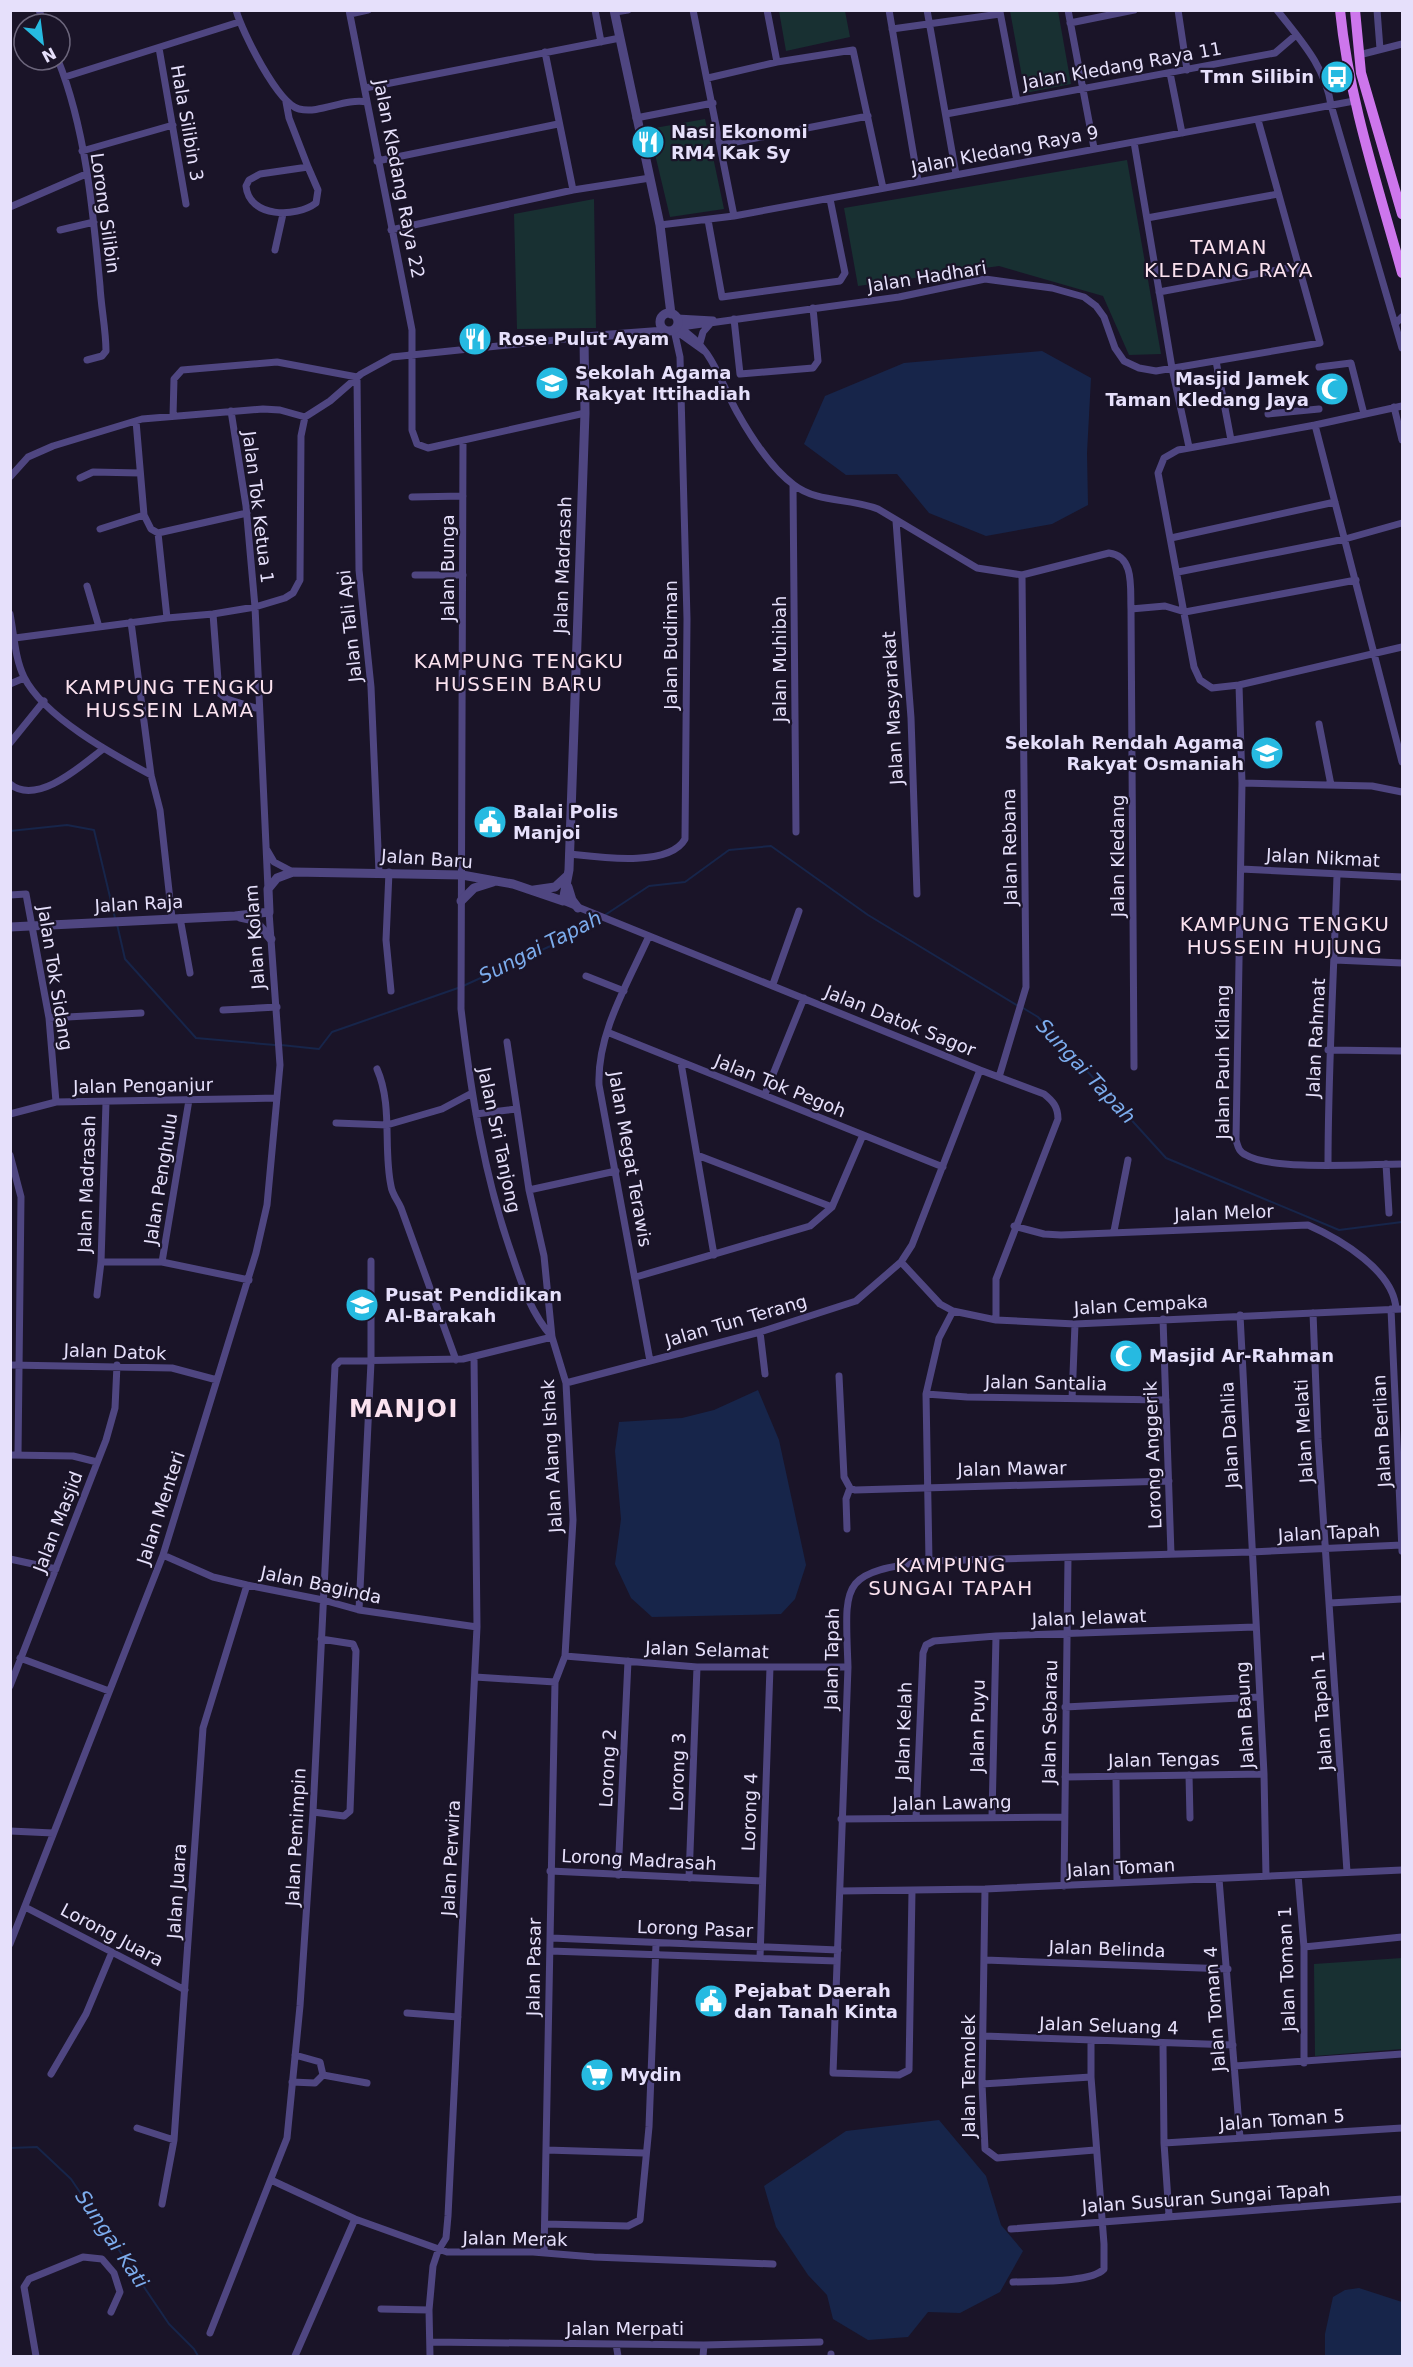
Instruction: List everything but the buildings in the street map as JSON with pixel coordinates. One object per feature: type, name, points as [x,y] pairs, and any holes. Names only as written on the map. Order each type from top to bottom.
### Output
[{"type":"main road","points":[[1340,10],[1345,60],[1354,101],[1402,273]]},
{"type":"main road","points":[[1354,10],[1361,73],[1402,214]]},
{"type":"street","points":[[236,10],[246,40],[286,102],[289,118],[318,190],[316,203],[310,208],[283,214],[254,203],[247,192],[249,180],[261,174],[308,167]]},
{"type":"street","points":[[350,13],[368,10]]},
{"type":"street","points":[[595,10],[601,42]]},
{"type":"street","points":[[628,10],[614,11],[660,225],[674,324],[711,356],[749,431],[793,485],[819,496],[864,503],[977,568],[1022,575]]},
{"type":"street","points":[[693,10],[734,216]]},
{"type":"street","points":[[767,10],[777,62]]},
{"type":"street","points":[[889,10],[918,181]]},
{"type":"street","points":[[927,10],[956,174]]},
{"type":"street","points":[[1068,10],[1094,148]]},
{"type":"street","points":[[1070,23],[1134,10]]},
{"type":"street","points":[[1178,10],[1187,70]]},
{"type":"street","points":[[1277,10],[1323,74],[1402,348]]},
{"type":"street","points":[[1377,10],[1380,49]]},
{"type":"street","points":[[892,28],[1000,12],[1017,100]]},
{"type":"street","name":"Jalan Kledang Raya 22","points":[[350,13],[377,160],[407,295],[414,354]]},
{"type":"street","points":[[65,77],[239,22]]},
{"type":"street","name":"Jalan Kledang Raya 11","points":[[946,114],[1275,53],[1296,35]]},
{"type":"street","points":[[365,88],[620,38]]},
{"type":"street","points":[[1359,55],[1402,44]]},
{"type":"street","name":"Hala Silibin 3","points":[[159,48],[186,204]]},
{"type":"street","points":[[708,78],[777,62],[853,50],[883,188]]},
{"type":"street","points":[[545,52],[573,190]]},
{"type":"street","name":"Lorong Silibin","points":[[63,72],[82,151],[94,222],[106,351],[102,356],[87,360]]},
{"type":"street","points":[[1170,73],[1182,133]]},
{"type":"street","points":[[286,102],[299,109],[316,109],[358,100],[367,102]]},
{"type":"street","name":"Jalan Kledang Raya 9","points":[[660,225],[708,220],[830,199],[1354,101]]},
{"type":"street","points":[[636,118],[713,103]]},
{"type":"street","points":[[721,145],[868,116]]},
{"type":"street","points":[[1159,292],[1299,266],[1258,120]]},
{"type":"street","points":[[377,160],[558,124]]},
{"type":"street","points":[[82,151],[173,125]]},
{"type":"street","points":[[1134,142],[1172,368],[1189,447]]},
{"type":"street","points":[[10,207],[86,174]]},
{"type":"street","points":[[392,231],[573,190],[650,178]]},
{"type":"street","points":[[1148,218],[1278,194]]},
{"type":"street","points":[[708,220],[723,297],[840,281],[845,273],[830,199]]},
{"type":"street","points":[[275,250],[283,214]]},
{"type":"street","points":[[60,230],[94,222]]},
{"type":"street","name":"Jalan Hadhari","points":[[674,324],[734,319],[899,297],[985,279],[1052,288],[1084,297],[1096,306],[1124,361],[1139,368],[1156,371],[1320,343],[1299,266]]},
{"type":"street","points":[[668,278],[661,326],[674,324]]},
{"type":"street","points":[[734,319],[740,374],[813,368],[818,361],[813,308]]},
{"type":"street","points":[[1395,324],[1402,317]]},
{"type":"street","points":[[621,333],[661,319]]},
{"type":"street","points":[[699,345],[703,332],[715,321]]},
{"type":"street","points":[[15,638],[131,622],[213,614],[255,607],[285,598],[293,593],[300,580],[301,436],[305,417],[330,401],[357,377],[392,357],[621,333],[674,324]]},
{"type":"street","name":"Jalan Budiman","points":[[569,854],[627,860],[675,849],[685,839],[687,619],[680,357],[674,324]]},
{"type":"street","name":"Jalan Madrasah","points":[[563,901],[568,878],[569,854],[585,413],[584,336]]},
{"type":"street","points":[[680,357],[685,350],[699,345]]},
{"type":"street","points":[[414,354],[412,430],[417,444],[428,448],[585,413]]},
{"type":"street","points":[[1216,361],[1231,440]]},
{"type":"street","points":[[173,416],[174,379],[182,370],[277,362],[357,377]]},
{"type":"street","points":[[1319,367],[1351,363],[1364,414]]},
{"type":"street","name":"Jalan Tali Api","points":[[357,377],[359,570],[371,687],[391,991]]},
{"type":"street","points":[[1394,406],[1402,400]]},
{"type":"street","points":[[1394,406],[1402,440]]},
{"type":"street","points":[[1402,406],[1314,426],[1189,447],[1170,454],[1160,464],[1158,473],[1194,668],[1200,680],[1212,688],[1239,685],[1402,647]]},
{"type":"street","points":[[1268,414],[1319,409]]},
{"type":"street","points":[[10,477],[28,457],[53,446],[136,421],[231,411],[280,410],[305,417]]},
{"type":"street","name":"Jalan Tok Ketua 1","points":[[231,411],[247,513],[255,607]]},
{"type":"street","points":[[1309,411],[1345,538],[1402,762]]},
{"type":"street","points":[[136,421],[144,515],[151,529],[158,533],[247,513]]},
{"type":"street","name":"Jalan Bunga","points":[[461,980],[463,441]]},
{"type":"street","points":[[80,478],[93,472],[140,473]]},
{"type":"street","name":"Jalan Muhibah","points":[[793,485],[796,832]]},
{"type":"street","points":[[412,497],[463,496]]},
{"type":"street","points":[[1171,538],[1335,502]]},
{"type":"street","points":[[99,529],[144,515]]},
{"type":"street","name":"Jalan Masyarakat","points":[[896,521],[911,718],[917,894]]},
{"type":"street","points":[[1178,572],[1345,538],[1402,523]]},
{"type":"street","points":[[158,533],[167,618]]},
{"type":"street","name":"Jalan Kledang","points":[[1022,575],[1109,553],[1123,558],[1129,572],[1134,1067]]},
{"type":"street","points":[[415,575],[463,575]]},
{"type":"street","name":"Jalan Rebana","points":[[999,1077],[1024,1003],[1027,970],[1022,575]]},
{"type":"street","points":[[1131,609],[1165,606],[1185,612],[1356,580]]},
{"type":"street","points":[[87,586],[99,627]]},
{"type":"street","name":"Jalan Kolam","points":[[255,607],[269,912],[280,1065]]},
{"type":"street","points":[[10,614],[24,678],[44,701],[68,724],[103,750],[151,775]]},
{"type":"street","points":[[213,614],[219,693],[227,699],[259,709]]},
{"type":"street","points":[[131,622],[151,775],[160,810],[176,918],[190,973]]},
{"type":"street","points":[[10,684],[24,678]]},
{"type":"street","name":"Jalan Pauh Kilang","points":[[1239,685],[1242,783],[1236,1140],[1239,1150],[1247,1156],[1282,1164],[1328,1165]]},
{"type":"street","points":[[10,743],[44,701]]},
{"type":"street","points":[[1319,723],[1332,785]]},
{"type":"street","points":[[10,784],[26,791],[50,786],[103,750]]},
{"type":"street","points":[[1242,783],[1372,786],[1402,792]]},
{"type":"street","name":"Jalan Kolam","points":[[266,848],[274,862],[293,872]]},
{"type":"street","name":"Jalan Nikmat","points":[[1241,869],[1402,877]]},
{"type":"street","points":[[253,914],[264,903],[268,891],[277,878],[293,872]]},
{"type":"street","name":"Jalan Baru","points":[[293,872],[384,872],[462,876],[532,890],[614,923]]},
{"type":"street","name":"Jalan Rahmat","points":[[1328,1165],[1328,1050],[1335,960],[1337,875]]},
{"type":"street","points":[[532,890],[555,887],[568,878],[572,900],[582,910]]},
{"type":"street","points":[[461,901],[474,888],[498,882]]},
{"type":"street","name":"Jalan Tok Sidang","points":[[10,895],[26,894],[49,1018],[56,1102]]},
{"type":"street","points":[[773,984],[799,911]]},
{"type":"street","name":"Jalan Raja","points":[[10,927],[235,916],[269,912]]},
{"type":"street","points":[[235,916],[254,920],[271,939]]},
{"type":"street","name":"Jalan Datok Sagor","points":[[614,923],[773,984],[980,1070],[918,1230],[901,1262]]},
{"type":"street","name":"Jalan Megat Terawis","points":[[649,936],[607,1032],[598,1062],[599,1085],[650,1360]]},
{"type":"street","points":[[1335,960],[1402,963]]},
{"type":"street","points":[[586,976],[624,991]]},
{"type":"street","name":"Jalan Sri Tanjong","points":[[461,980],[461,1009],[472,1093],[492,1196],[526,1297],[535,1315],[552,1337]]},
{"type":"street","points":[[765,1094],[804,998]]},
{"type":"street","points":[[223,1010],[277,1007]]},
{"type":"street","points":[[49,1018],[141,1013]]},
{"type":"street","name":"Jalan Tok Pegoh","points":[[607,1032],[943,1167]]},
{"type":"street","name":"Jalan Alang Ishak","points":[[507,1042],[529,1190],[544,1256],[552,1337],[566,1383],[573,1520],[565,1656]]},
{"type":"street","points":[[1328,1050],[1402,1051]]},
{"type":"street","points":[[681,1063],[714,1254]]},
{"type":"street","name":"Jalan Menteri","points":[[10,1944],[163,1555],[249,1280],[267,1205],[280,1065]]},
{"type":"street","points":[[377,1069],[387,1125],[391,1188],[401,1208],[456,1360]]},
{"type":"street","points":[[980,1070],[1044,1094],[1051,1099],[1058,1112],[1058,1119],[1014,1226],[996,1279],[996,1320]]},
{"type":"street","points":[[336,1123],[387,1125],[442,1109],[472,1093]]},
{"type":"street","name":"Jalan Penganjur","points":[[10,1114],[56,1102],[277,1098]]},
{"type":"street","name":"Jalan Penghulu","points":[[162,1262],[189,1100]]},
{"type":"street","name":"Jalan Madrasah","points":[[106,1102],[101,1262],[162,1262],[249,1280]]},
{"type":"street","points":[[476,1114],[516,1109]]},
{"type":"street","points":[[636,1277],[810,1226],[832,1207],[863,1135]]},
{"type":"street","points":[[10,1155],[21,1197],[19,1365],[14,1455],[73,1455],[97,1462]]},
{"type":"street","points":[[697,1155],[832,1207]]},
{"type":"street","points":[[1114,1231],[1128,1160]]},
{"type":"street","points":[[1386,1164],[1389,1213]]},
{"type":"street","points":[[1328,1165],[1402,1164]]},
{"type":"street","points":[[529,1190],[616,1171]]},
{"type":"street","name":"Jalan Melor","points":[[1014,1226],[1044,1234],[1061,1235],[1114,1231],[1308,1225],[1332,1235],[1362,1258],[1387,1282],[1395,1298],[1397,1309]]},
{"type":"street","points":[[97,1295],[101,1262]]},
{"type":"street","points":[[359,1610],[371,1362],[371,1262]]},
{"type":"street","name":"Jalan Cempaka","points":[[901,1262],[928,1294],[952,1311],[996,1320],[1075,1323],[1397,1309]]},
{"type":"street","name":"Jalan Tun Terang","points":[[566,1383],[760,1332],[856,1301],[901,1262]]},
{"type":"street","name":"Jalan Berlian","points":[[1397,1309],[1402,1551]]},
{"type":"street","points":[[929,1561],[926,1394],[939,1338],[952,1311]]},
{"type":"street","name":"Jalan Melati","points":[[1313,1313],[1318,1440],[1327,1548]]},
{"type":"street","name":"Jalan Dahlia","points":[[1240,1315],[1251,1552]]},
{"type":"street","name":"Lorong Anggerik","points":[[1163,1318],[1171,1554]]},
{"type":"street","points":[[1072,1400],[1075,1323]]},
{"type":"street","points":[[760,1332],[765,1374]]},
{"type":"street","points":[[371,1362],[456,1360],[552,1337]]},
{"type":"street","name":"Jalan Perwira","points":[[430,2356],[429,2310],[433,2266],[447,2230],[475,1677],[477,1627],[474,1357]]},
{"type":"street","name":"Jalan Pemimpin","points":[[210,2333],[287,2138],[313,1812],[334,1366],[340,1361],[371,1362]]},
{"type":"street","name":"Jalan Datok","points":[[10,1365],[117,1365],[172,1368],[218,1380]]},
{"type":"street","name":"Jalan Masjid","points":[[10,1686],[97,1462],[115,1408],[117,1365]]},
{"type":"street","points":[[839,1376],[844,1477],[853,1489],[846,1499],[847,1529]]},
{"type":"street","name":"Jalan Santalia","points":[[926,1394],[1072,1400],[1166,1400]]},
{"type":"street","name":"Jalan Mawar","points":[[853,1489],[1169,1481]]},
{"type":"street","name":"Jalan Tapah","points":[[912,1891],[909,2070],[899,2075],[833,2073],[848,1667],[847,1604],[854,1582],[875,1570],[929,1561],[1251,1552],[1402,1545]]},
{"type":"street","name":"Jalan Tapah 1","points":[[1327,1548],[1347,1872]]},
{"type":"street","name":"Jalan Baung","points":[[1251,1552],[1264,1774],[1266,1876]]},
{"type":"street","name":"Jalan Baginda","points":[[163,1555],[213,1576],[247,1585],[359,1610],[477,1627]]},
{"type":"street","name":"Jalan Sebarau","points":[[1064,1886],[1063,1817],[1068,1558]]},
{"type":"street","points":[[10,1559],[56,1569]]},
{"type":"street","name":"Jalan Juara","points":[[162,2204],[174,2140],[203,1728],[247,1585]]},
{"type":"street","points":[[1330,1603],[1402,1599]]},
{"type":"street","name":"Jalan Jelawat","points":[[926,1645],[934,1641],[996,1636],[1255,1627]]},
{"type":"street","name":"Jalan Puyu","points":[[992,1816],[996,1636]]},
{"type":"street","points":[[313,1812],[344,1816],[350,1811],[356,1651],[353,1644],[321,1639]]},
{"type":"street","name":"Jalan Kelah","points":[[916,1818],[922,1653],[926,1645]]},
{"type":"street","name":"Jalan Selamat","points":[[565,1656],[697,1667],[848,1667]]},
{"type":"street","name":"Jalan Pasar","points":[[544,2252],[555,1682],[565,1656]]},
{"type":"street","points":[[20,1658],[109,1691]]},
{"type":"street","name":"Lorong 2","points":[[618,1875],[628,1662]]},
{"type":"street","name":"Lorong 3","points":[[689,1878],[697,1667]]},
{"type":"street","name":"Lorong 4","points":[[760,1958],[770,1667]]},
{"type":"street","points":[[475,1677],[555,1682]]},
{"type":"street","points":[[1065,1707],[1259,1697]]},
{"type":"street","name":"Jalan Tengas","points":[[1065,1777],[1264,1774]]},
{"type":"street","points":[[1189,1775],[1190,1818]]},
{"type":"street","points":[[1116,1776],[1117,1884]]},
{"type":"street","name":"Jalan Lawang","points":[[841,1820],[992,1816],[1063,1817]]},
{"type":"street","points":[[10,1831],[53,1833]]},
{"type":"street","name":"Jalan Toman","points":[[840,1891],[985,1890],[1402,1869]]},
{"type":"street","name":"Lorong Madrasah","points":[[550,1871],[762,1881]]},
{"type":"street","name":"Jalan Toman 1","points":[[1298,1875],[1304,1947],[1304,2063]]},
{"type":"street","name":"Jalan Toman 4","points":[[1219,1879],[1240,2138]]},
{"type":"street","name":"Jalan Temolek","points":[[985,1890],[983,2141],[990,2154],[998,2158],[1095,2150]]},
{"type":"street","name":"Lorong Juara","points":[[25,1907],[185,1990]]},
{"type":"street","points":[[1304,1947],[1402,1937]]},
{"type":"street","name":"Lorong Pasar","points":[[550,1938],[838,1950]]},
{"type":"street","points":[[545,2224],[628,2226],[637,2223],[641,2216],[644,2153],[649,2127],[656,1944]]},
{"type":"street","name":"Lorong Pasar","points":[[550,1951],[837,1961]]},
{"type":"street","points":[[51,2074],[86,2014],[112,1952]]},
{"type":"street","name":"Jalan Belinda","points":[[985,1960],[1228,1969]]},
{"type":"street","points":[[407,2013],[458,2017]]},
{"type":"street","name":"Jalan Seluang 4","points":[[984,2036],[1233,2045]]},
{"type":"street","points":[[1013,2282],[1084,2278],[1101,2272],[1104,2262],[1090,2077],[1091,2041]]},
{"type":"street","points":[[1163,2043],[1164,2143],[1169,2215]]},
{"type":"street","points":[[1235,2066],[1304,2063],[1402,2054]]},
{"type":"street","points":[[295,2055],[320,2062],[323,2074]]},
{"type":"street","points":[[292,2082],[315,2083],[323,2074]]},
{"type":"street","points":[[323,2074],[367,2083]]},
{"type":"street","points":[[982,2084],[1090,2077]]},
{"type":"street","points":[[137,2128],[174,2140]]},
{"type":"street","name":"Jalan Toman 5","points":[[1164,2143],[1402,2128]]},
{"type":"street","points":[[546,2150],[644,2153]]},
{"type":"street","name":"Jalan Merak","points":[[271,2180],[356,2219],[438,2251],[544,2252],[594,2257],[773,2264]]},
{"type":"street","name":"Jalan Susuran Sungai Tapah","points":[[1011,2229],[1102,2220],[1402,2199]]},
{"type":"street","points":[[296,2356],[356,2219]]},
{"type":"street","points":[[36,2356],[25,2282],[83,2258],[102,2259],[114,2273],[120,2292],[111,2312]]},
{"type":"street","points":[[381,2309],[429,2310]]},
{"type":"street","name":"Jalan Merpati","points":[[430,2342],[616,2344],[820,2342]]},
{"type":"street","points":[[616,2344],[618,2356]]},
{"type":"street","points":[[703,2356],[704,2344]]},
{"type":"green space","points":[[779,11],[845,11],[850,37],[786,51]]},
{"type":"green space","points":[[1010,11],[1058,11],[1071,84],[1025,93]]},
{"type":"green space","points":[[705,119],[724,209],[670,217],[649,129]]},
{"type":"green space","points":[[1127,160],[1161,354],[1129,355],[1103,296],[999,266],[858,286],[844,208]]},
{"type":"green space","points":[[594,199],[596,328],[517,329],[514,214]]},
{"type":"green space","points":[[1402,1958],[1402,2049],[1315,2056],[1314,1964]]},
{"type":"water","points":[[1042,351],[1091,378],[1087,453],[1088,505],[1052,524],[986,536],[929,513],[897,474],[846,475],[804,444],[825,396],[904,363]]},
{"type":"water","points":[[758,1390],[779,1440],[806,1565],[795,1599],[781,1614],[652,1617],[631,1598],[615,1564],[621,1519],[615,1451],[619,1422],[682,1418],[714,1410]]},
{"type":"water","points":[[939,2120],[986,2176],[1001,2225],[1023,2251],[1000,2292],[960,2313],[928,2312],[908,2337],[868,2340],[833,2319],[827,2295],[808,2275],[776,2227],[764,2186],[846,2131]]},
{"type":"water","points":[[1359,2288],[1402,2302],[1402,2356],[1325,2356],[1325,2334],[1333,2297],[1345,2290]]},
{"type":"waterway","name":"Sungai Tapah","points":[[10,831],[67,825],[94,830],[115,918]]},
{"type":"waterway","name":"Sungai Tapah","points":[[605,915],[649,886],[685,882],[729,850],[771,846],[868,915],[1018,1006]]},
{"type":"waterway","name":"Sungai Tapah","points":[[463,986],[579,933],[600,918]]},
{"type":"waterway","name":"Sungai Tapah","points":[[117,924],[125,959],[196,1038],[275,1045]]},
{"type":"waterway","name":"Sungai Tapah","points":[[281,1045],[319,1049],[332,1032],[458,988]]},
{"type":"waterway","name":"Sungai Tapah","points":[[1023,1008],[1038,1017],[1166,1158],[1339,1230],[1402,1222]]},
{"type":"waterway","name":"Sungai Kati","points":[[10,2148],[37,2147],[71,2179],[169,2324],[198,2356]]},
{"type":"place","name":"Tmn Silibin","points":[[1337,77]]},
{"type":"place","name":"Nasi Ekonomi RM4 Kak Sy","points":[[648,142]]},
{"type":"place","name":"Rose Pulut Ayam","points":[[475,339]]},
{"type":"place","name":"Sekolah Agama Rakyat Ittihadiah","points":[[552,383]]},
{"type":"place","name":"Masjid Jamek Taman Kledang Jaya","points":[[1332,389]]},
{"type":"place","name":"Sekolah Rendah Agama Rakyat Osmaniah","points":[[1267,753]]},
{"type":"place","name":"Balai Polis Manjoi","points":[[490,822]]},
{"type":"place","name":"Pusat Pendidikan Al-Barakah","points":[[362,1305]]},
{"type":"place","name":"Masjid Ar-Rahman","points":[[1126,1356]]},
{"type":"place","name":"Pejabat Daerah dan Tanah Kinta","points":[[711,2001]]},
{"type":"place","name":"Mydin","points":[[597,2075]]},
{"type":"district","name":"TAMAN KLEDANG RAYA","points":[[1229,258]]},
{"type":"district","name":"KAMPUNG TENGKU HUSSEIN BARU","points":[[519,672]]},
{"type":"district","name":"KAMPUNG TENGKU HUSSEIN LAMA","points":[[170,698]]},
{"type":"district","name":"KAMPUNG TENGKU HUSSEIN HUJUNG","points":[[1285,936]]},
{"type":"district","name":"MANJOI","points":[[404,1409]]},
{"type":"district","name":"KAMPUNG SUNGAI TAPAH","points":[[951,1576]]}]
